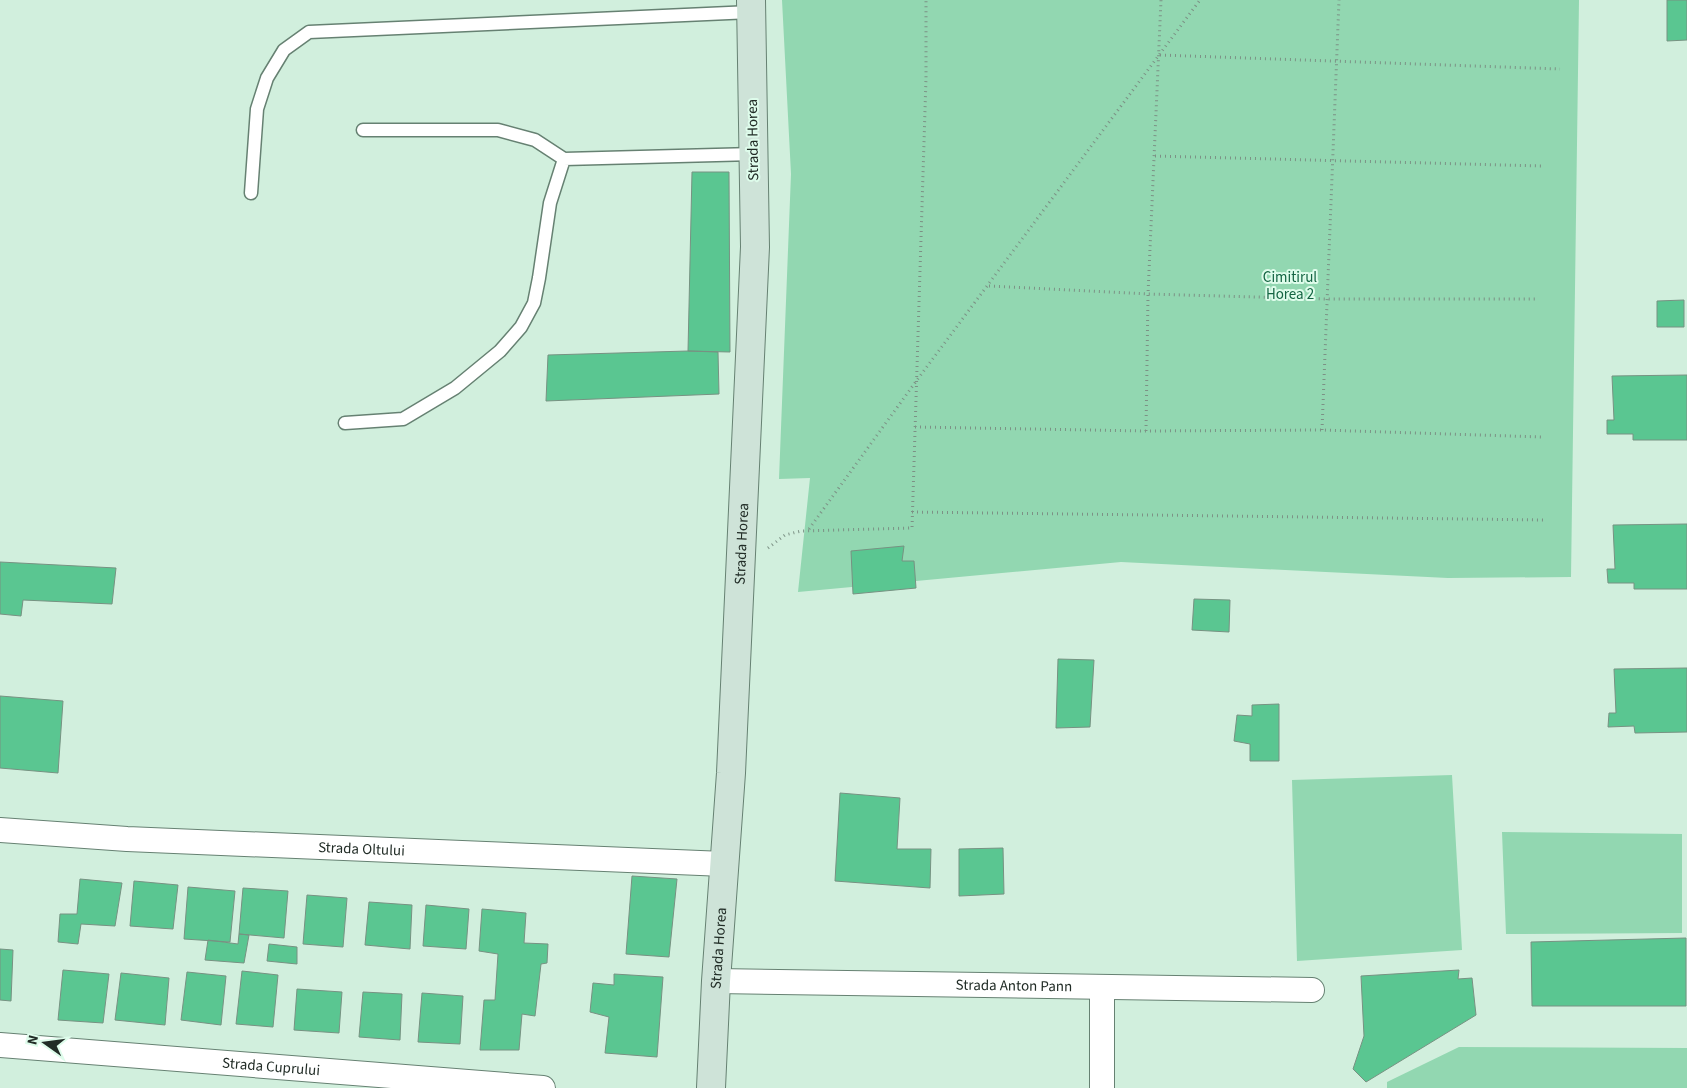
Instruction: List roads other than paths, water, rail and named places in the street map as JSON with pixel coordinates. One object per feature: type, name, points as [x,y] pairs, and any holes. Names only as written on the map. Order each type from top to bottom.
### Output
[{"type":"street","name":"Strada Horea","points":[[711,1088],[716,980],[731,773],[755,246],[751,6]]},
{"type":"street","name":"Strada Oltului","points":[[0,830],[127,839],[724,864]]},
{"type":"street","name":"Strada Anton Pann","points":[[716,980],[1312,990]]},
{"type":"street","points":[[1102,987],[1102,1088]]},
{"type":"street","name":"Strada Cuprului","points":[[0,1045],[326,1079],[543,1088]]},
{"type":"lane","points":[[252,193],[257,109],[267,78],[284,50],[309,32],[751,6]]},
{"type":"lane","points":[[363,130],[498,130],[535,140],[564,160],[754,154]]},
{"type":"lane","points":[[346,422],[403,419],[455,388],[500,351],[520,327],[534,303],[550,203],[564,160]]},
{"type":"park label","name":"Cimitirul Horea 2","points":[[1290,286]]}]
